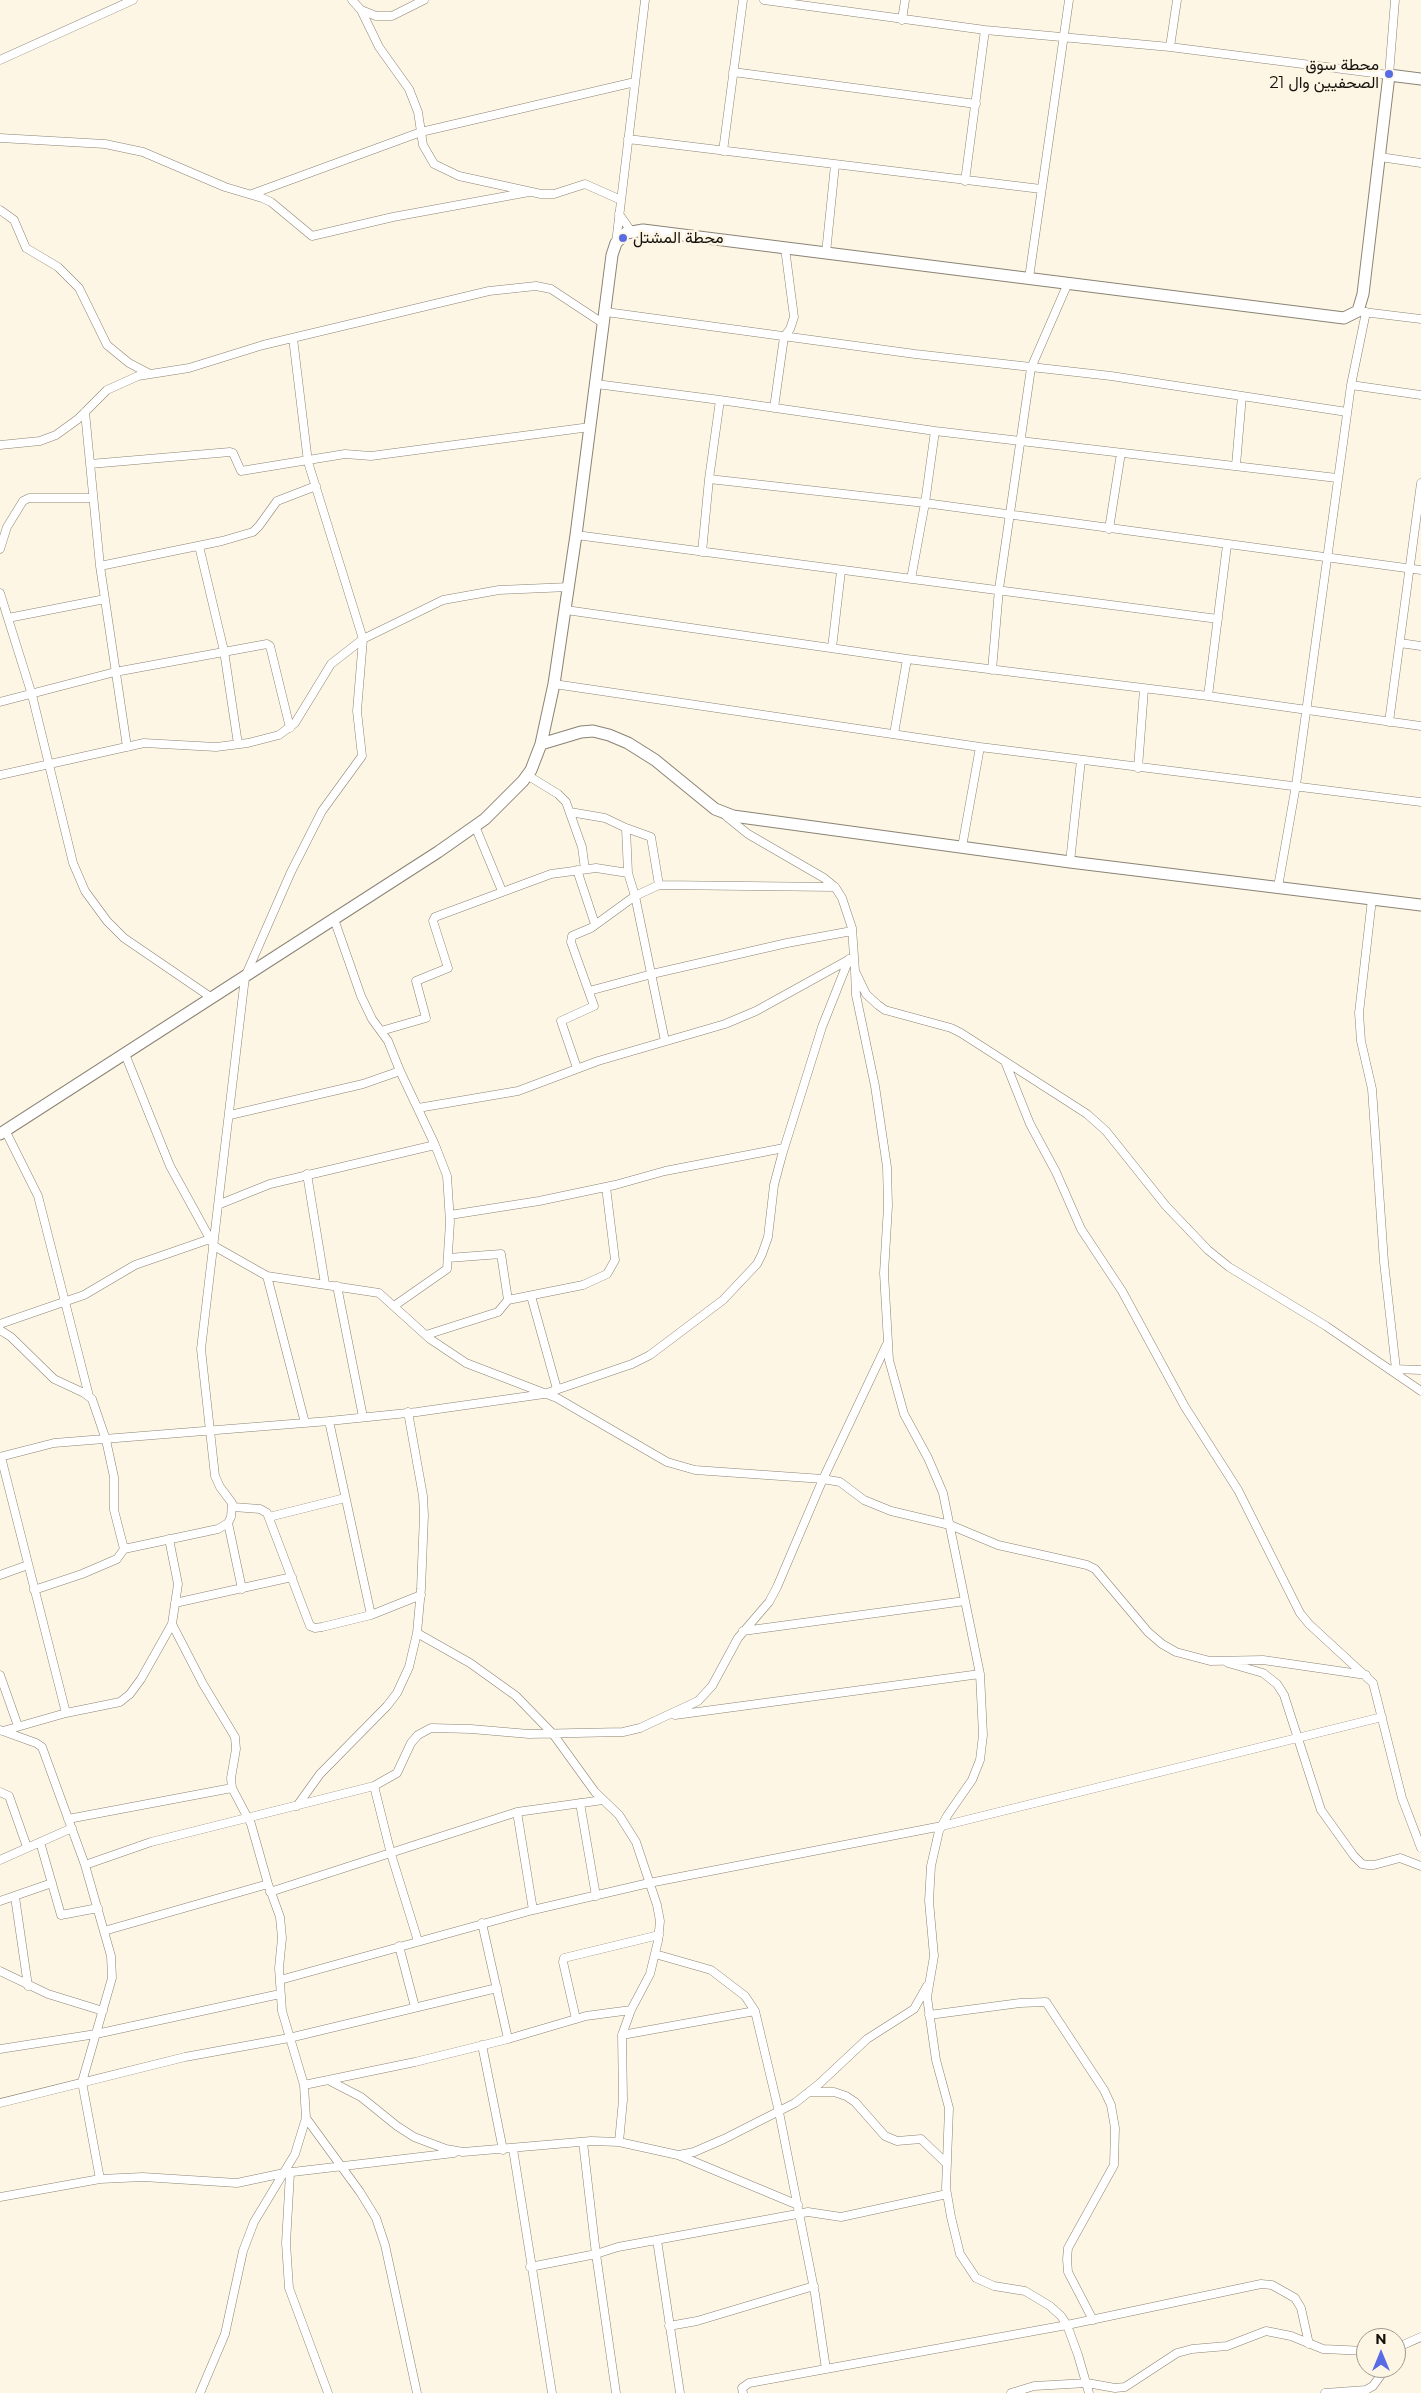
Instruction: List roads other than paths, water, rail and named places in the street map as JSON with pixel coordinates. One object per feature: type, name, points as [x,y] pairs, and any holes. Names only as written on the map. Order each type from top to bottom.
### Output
[{"type":"street","points":[[0,60],[133,0]]},
{"type":"street","points":[[352,0],[360,10],[379,47],[409,89],[418,112],[422,145],[427,156],[434,164],[446,171],[529,192],[550,195],[585,184],[621,200]]},
{"type":"street","points":[[360,10],[376,16],[392,16],[424,0]]},
{"type":"street","points":[[124,1549],[114,1510],[115,1484],[106,1440],[89,1396],[38,1196],[3,1132],[245,977],[475,826],[501,805],[527,775],[541,744],[554,684],[566,610],[612,255],[616,243],[645,0]]},
{"type":"street","points":[[723,152],[743,0]]},
{"type":"street","points":[[764,0],[985,30],[1170,47],[1421,79]]},
{"type":"street","points":[[902,20],[905,0]]},
{"type":"street","points":[[1029,278],[1069,0]]},
{"type":"street","points":[[1170,47],[1177,0]]},
{"type":"street","points":[[1278,887],[1307,711],[1337,478],[1362,312],[1389,75],[1395,0]]},
{"type":"street","points":[[965,181],[985,30]]},
{"type":"street","points":[[733,72],[976,104]]},
{"type":"street","points":[[252,194],[421,132],[636,82]]},
{"type":"street","points":[[0,138],[125,147],[160,158],[225,186],[271,202],[312,236],[393,217],[529,192]]},
{"type":"street","points":[[628,139],[1041,189]]},
{"type":"street","points":[[1380,157],[1421,163]]},
{"type":"street","points":[[826,253],[836,165]]},
{"type":"street","points":[[0,210],[14,220],[26,248],[58,267],[78,288],[107,345],[129,363],[150,374]]},
{"type":"street","points":[[619,214],[631,231]]},
{"type":"street","points":[[616,243],[626,233],[643,230],[1336,318],[1344,318],[1362,312],[1421,319]]},
{"type":"street","points":[[774,408],[784,338],[793,323],[794,317],[785,248]]},
{"type":"street","points":[[992,670],[999,589],[1030,368],[1068,283]]},
{"type":"street","points":[[0,445],[49,438],[67,428],[107,390],[138,376],[189,368],[293,338],[455,298],[536,286],[552,289],[604,324]]},
{"type":"street","points":[[606,312],[784,338],[1111,376],[1347,412]]},
{"type":"street","points":[[242,1589],[228,1523],[233,1507],[217,1481],[201,1348],[212,1242],[220,1204],[245,977],[291,872],[322,811],[362,756],[358,702],[363,639],[308,462],[293,338]]},
{"type":"street","points":[[596,384],[935,431],[1337,478]]},
{"type":"street","points":[[1351,385],[1421,395]]},
{"type":"street","points":[[1236,465],[1242,396]]},
{"type":"street","points":[[702,552],[709,479],[720,400]]},
{"type":"street","points":[[85,412],[100,566],[127,747]]},
{"type":"street","points":[[90,464],[230,452],[233,453],[241,471],[308,462],[345,454],[371,456],[590,427]]},
{"type":"street","points":[[911,579],[925,503],[935,431]]},
{"type":"street","points":[[1109,529],[1121,453]]},
{"type":"street","points":[[709,479],[925,503],[1421,570]]},
{"type":"street","points":[[100,566],[199,546],[252,532],[259,526],[277,501],[316,486]]},
{"type":"street","points":[[1390,722],[1421,487]]},
{"type":"street","points":[[0,549],[7,527],[19,507],[29,498],[93,498]]},
{"type":"street","points":[[576,535],[1218,619]]},
{"type":"street","points":[[1208,696],[1227,545]]},
{"type":"street","points":[[199,546],[224,651],[238,744]]},
{"type":"street","points":[[832,648],[841,571]]},
{"type":"street","points":[[0,775],[127,747],[155,743],[197,747],[238,744],[278,735],[290,728],[307,705],[330,664],[363,639],[448,599],[499,590],[569,588]]},
{"type":"street","points":[[0,593],[32,695],[73,863],[85,891],[107,921],[124,938],[212,998]]},
{"type":"street","points":[[8,618],[105,599]]},
{"type":"street","points":[[566,610],[907,659],[1208,696],[1421,726]]},
{"type":"street","points":[[1400,643],[1421,646]]},
{"type":"street","points":[[0,702],[115,672],[269,644],[290,728]]},
{"type":"street","points":[[894,734],[907,659]]},
{"type":"street","points":[[554,684],[980,747],[1421,802]]},
{"type":"street","points":[[1138,768],[1144,688]]},
{"type":"street","points":[[541,744],[581,732],[593,731],[628,743],[655,760],[748,834],[824,878],[835,887],[842,898],[852,931],[851,958],[855,971],[866,994],[878,1005],[914,1019],[951,1028],[986,1048],[1006,1064],[1080,1110],[1098,1123],[1166,1206],[1212,1254],[1326,1326],[1386,1369],[1421,1391]]},
{"type":"street","points":[[962,847],[980,747]]},
{"type":"street","points":[[1070,862],[1081,760]]},
{"type":"street","points":[[527,775],[563,798],[570,812],[582,847],[581,870],[595,924]]},
{"type":"street","points":[[570,812],[605,818],[652,838],[659,885]]},
{"type":"street","points":[[724,814],[1070,862],[1421,905]]},
{"type":"street","points":[[475,826],[491,860],[502,891]]},
{"type":"street","points":[[626,828],[628,873],[635,896],[666,1041]]},
{"type":"street","points":[[381,1031],[426,1018],[416,981],[448,968],[434,918],[542,876],[600,868],[628,873]]},
{"type":"street","points":[[577,1068],[561,1021],[593,1007],[571,939],[575,934],[595,924],[635,896],[659,885],[835,887]]},
{"type":"street","points":[[1372,899],[1359,1013],[1362,1041],[1372,1089],[1384,1262],[1396,1369]]},
{"type":"street","points":[[334,919],[361,996],[388,1041],[435,1146],[446,1176],[450,1215],[446,1271],[394,1306]]},
{"type":"street","points":[[589,991],[652,974],[787,943],[852,931]]},
{"type":"street","points":[[418,1108],[508,1094],[577,1068],[725,1024],[756,1011],[851,958]]},
{"type":"street","points":[[66,1712],[0,1457],[54,1443],[305,1423],[544,1394],[641,1360],[699,1320],[723,1300],[757,1264],[768,1237],[774,1185],[784,1148],[822,1027],[851,958]]},
{"type":"street","points":[[855,971],[856,995],[875,1086],[887,1167],[888,1206],[884,1273],[888,1360],[901,1403],[941,1485],[980,1674],[982,1735],[980,1760],[972,1780],[942,1826],[934,1845],[931,1866],[929,1901],[934,1956],[929,1982],[929,2015],[936,2060],[949,2108],[946,2163],[947,2194],[960,2254],[976,2278],[994,2286],[1025,2291],[1050,2306],[1067,2325],[1088,2383],[1089,2393]]},
{"type":"street","points":[[125,1054],[170,1166],[212,1242],[267,1276],[379,1293],[426,1335],[476,1368],[557,1398],[652,1454],[680,1466],[694,1470],[823,1479],[840,1482],[874,1505],[950,1525],[998,1544],[1087,1565],[1095,1569],[1123,1606],[1162,1644],[1187,1656],[1222,1662],[1271,1677],[1284,1695],[1321,1810],[1354,1856],[1362,1864],[1368,1865],[1400,1858],[1421,1866]]},
{"type":"street","points":[[1006,1064],[1030,1124],[1056,1172],[1081,1229],[1139,1319],[1200,1433],[1238,1490],[1300,1613],[1309,1624],[1366,1675],[1376,1691],[1402,1798],[1421,1848]]},
{"type":"street","points":[[230,1115],[363,1084],[400,1071]]},
{"type":"street","points":[[220,1204],[270,1184],[307,1174],[435,1146]]},
{"type":"street","points":[[450,1215],[539,1201],[665,1170],[784,1148]]},
{"type":"street","points":[[307,1174],[325,1284]]},
{"type":"street","points":[[426,1335],[498,1312],[508,1300],[599,1279],[613,1267],[615,1260],[606,1186]]},
{"type":"street","points":[[0,1324],[66,1302],[92,1291],[135,1265],[212,1242]]},
{"type":"street","points":[[448,1258],[501,1254],[508,1300]]},
{"type":"street","points":[[267,1276],[305,1423]]},
{"type":"street","points":[[337,1286],[363,1417]]},
{"type":"street","points":[[530,1296],[557,1390]]},
{"type":"street","points":[[0,1330],[11,1337],[54,1379],[89,1396]]},
{"type":"street","points":[[86,1865],[151,1842],[249,1819],[374,1786],[397,1773],[411,1743],[418,1735],[431,1728],[553,1734],[623,1732],[640,1728],[698,1701],[705,1695],[743,1631],[769,1602],[823,1479],[888,1344]]},
{"type":"street","points":[[1386,1369],[1421,1370]]},
{"type":"street","points":[[297,1806],[320,1774],[387,1706],[397,1693],[409,1667],[417,1633],[424,1544],[423,1496],[408,1412]]},
{"type":"street","points":[[329,1420],[371,1615]]},
{"type":"street","points":[[269,1517],[345,1498]]},
{"type":"street","points":[[233,1507],[260,1508],[269,1517],[310,1626],[315,1628],[322,1627],[371,1615],[421,1595]]},
{"type":"street","points":[[34,1590],[82,1574],[117,1559],[124,1549],[218,1529],[228,1523]]},
{"type":"street","points":[[1,1730],[66,1712],[111,1705],[124,1699],[141,1679],[172,1624],[178,1584],[169,1539]]},
{"type":"street","points":[[0,1575],[28,1565]]},
{"type":"street","points":[[175,1603],[292,1577]]},
{"type":"street","points":[[743,1631],[965,1601]]},
{"type":"street","points":[[172,1624],[203,1684],[235,1737],[236,1749],[231,1778],[232,1788],[249,1819],[270,1892],[280,1917],[282,1929],[280,1994],[289,2038],[304,2085],[306,2118],[301,2140],[287,2173],[254,2222],[243,2251],[225,2334],[200,2393]]},
{"type":"street","points":[[417,1633],[499,1682],[516,1696],[553,1734],[603,1800],[619,1815],[630,1830],[641,1854],[657,1905],[660,1921],[659,1935],[650,1974],[631,2010],[622,2035],[624,2085],[618,2142]]},
{"type":"street","points":[[1222,1662],[1263,1660],[1366,1675]]},
{"type":"street","points":[[0,1674],[18,1726]]},
{"type":"street","points":[[669,1716],[980,1674]]},
{"type":"street","points":[[280,1980],[533,1910],[649,1883],[942,1826],[1299,1739],[1382,1716]]},
{"type":"street","points":[[1,1730],[40,1744],[86,1865],[113,1966],[112,1978],[82,2082],[100,2179]]},
{"type":"street","points":[[374,1786],[391,1854],[418,1941]]},
{"type":"street","points":[[68,1818],[232,1788]]},
{"type":"street","points":[[0,1792],[9,1796],[27,1847]]},
{"type":"street","points":[[270,1892],[517,1812],[603,1800]]},
{"type":"street","points":[[580,1803],[596,1896]]},
{"type":"street","points":[[517,1812],[533,1910]]},
{"type":"street","points":[[0,1860],[72,1828]]},
{"type":"street","points":[[40,1842],[63,1915],[98,1908]]},
{"type":"street","points":[[0,1901],[52,1883]]},
{"type":"street","points":[[104,1931],[268,1884]]},
{"type":"street","points":[[15,1897],[28,1986]]},
{"type":"street","points":[[482,1923],[508,2039]]},
{"type":"street","points":[[576,2019],[562,1962],[564,1958],[659,1935]]},
{"type":"street","points":[[399,1946],[415,2007]]},
{"type":"street","points":[[655,1954],[711,1970],[745,1996],[755,2011],[780,2112],[814,2286],[826,2369]]},
{"type":"street","points":[[0,1971],[28,1986],[68,2002],[103,2011]]},
{"type":"street","points":[[678,2155],[702,2149],[780,2112],[809,2092],[867,2038],[914,2008],[929,1982]]},
{"type":"street","points":[[0,2103],[185,2057],[289,2038],[497,1988]]},
{"type":"street","points":[[0,2049],[96,2034],[280,1994]]},
{"type":"street","points":[[929,2015],[1020,2002],[1046,2002],[1104,2090],[1111,2105],[1115,2128],[1114,2165],[1068,2248],[1066,2260],[1068,2272],[1093,2320]]},
{"type":"street","points":[[304,2085],[508,2039],[597,2014],[631,2010]]},
{"type":"street","points":[[622,2035],[755,2011]]},
{"type":"street","points":[[482,2045],[503,2150]]},
{"type":"street","points":[[328,2080],[361,2097],[414,2137],[432,2145],[463,2152]]},
{"type":"street","points":[[809,2092],[834,2092],[846,2096],[855,2102],[885,2136],[897,2141],[921,2139],[946,2163]]},
{"type":"street","points":[[306,2118],[370,2207],[385,2245],[417,2393]]},
{"type":"street","points":[[0,2197],[100,2179],[143,2178],[237,2183],[287,2173],[463,2152],[584,2142],[618,2142],[678,2155],[798,2205]]},
{"type":"street","points":[[584,2142],[596,2254],[616,2393]]},
{"type":"street","points":[[513,2149],[530,2267],[552,2393]]},
{"type":"street","points":[[287,2173],[287,2275],[293,2302],[328,2393]]},
{"type":"street","points":[[530,2267],[596,2254],[618,2247],[810,2212],[841,2217],[947,2194]]},
{"type":"street","points":[[657,2240],[680,2393]]},
{"type":"street","points":[[742,2393],[742,2388],[748,2383],[1093,2320],[1261,2284],[1272,2285],[1295,2298],[1301,2308],[1309,2344]]},
{"type":"street","points":[[670,2326],[697,2321],[814,2286]]},
{"type":"street","points":[[1011,2393],[1034,2386],[1088,2383],[1114,2388],[1125,2387],[1177,2353],[1192,2349],[1227,2346],[1266,2332],[1291,2336],[1323,2348],[1356,2350]]},
{"type":"street","points":[[1406,2344],[1421,2337]]},
{"type":"street","points":[[1325,2393],[1366,2390],[1373,2386],[1379,2378]]},
{"type":"place","name":"محطة سوق الصحفيين وال 21","points":[[1389,74]]},
{"type":"place","name":"محطة المشتل","points":[[623,238]]}]
